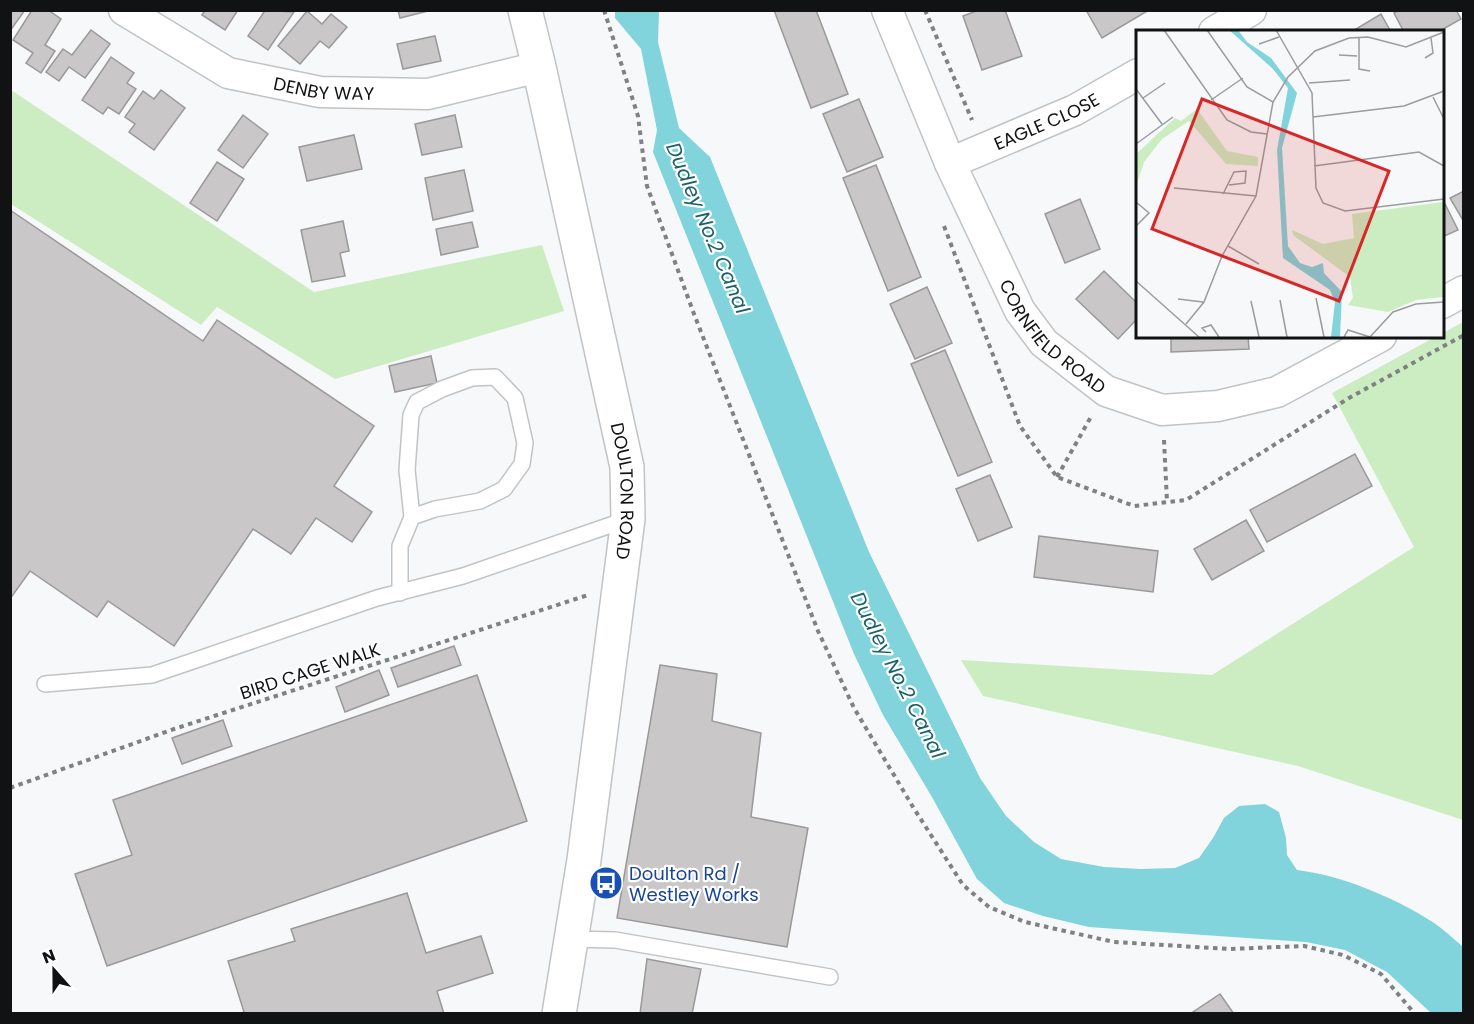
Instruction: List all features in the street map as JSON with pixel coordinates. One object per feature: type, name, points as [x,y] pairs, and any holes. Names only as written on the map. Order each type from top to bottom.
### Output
[{"type":"street","name":"DENBY WAY","points":[[124,10],[228,73],[320,92],[428,94],[539,67]]},
{"type":"street","name":"DOULTON ROAD","points":[[525,10],[627,467],[628,519],[620,585],[584,860],[559,1014]]},
{"type":"street","name":"CORNFIELD ROAD","points":[[887,10],[950,163],[1020,311],[1044,343],[1106,391],[1162,410],[1218,406],[1277,392],[1377,338]]},
{"type":"street","points":[[1217,30],[1251,10]]},
{"type":"street","name":"EAGLE CLOSE","points":[[950,163],[1075,110],[1136,75]]},
{"type":"street","points":[[1444,302],[1464,291]]},
{"type":"lane","points":[[400,593],[400,546],[412,517],[407,470],[411,415],[417,402],[442,389],[472,378],[495,377],[515,398],[525,443],[522,464],[504,489],[480,501],[435,509],[412,517]]},
{"type":"lane","points":[[45,684],[153,675],[378,598],[463,576],[628,519]]},
{"type":"lane","points":[[571,939],[615,940],[830,977]]},
{"type":"path","points":[[604,10],[638,116],[646,186],[818,631],[854,708],[963,885],[989,907],[1025,922],[1114,942],[1229,950],[1304,946],[1343,955],[1381,974],[1414,1014]]},
{"type":"path","points":[[925,10],[984,149]]},
{"type":"path","points":[[943,225],[1020,426],[1057,477],[1134,506],[1186,500],[1349,398],[1464,335]]},
{"type":"path","points":[[1057,477],[1106,391]]},
{"type":"path","points":[[1162,410],[1167,502]]},
{"type":"path","name":"BIRD CAGE WALK","points":[[10,788],[174,729],[620,585]]},
{"type":"green space","points":[[11,90],[314,292],[542,245],[564,311],[335,379],[217,307],[201,325],[11,204]]},
{"type":"green space","points":[[1463,322],[1463,820],[1298,766],[983,696],[961,660],[1212,675],[1414,547],[1332,393],[1433,338],[1444,338],[1444,332]]},
{"type":"water","name":"Dudley No.2 Canal","points":[[615,11],[659,11],[658,42],[679,128],[710,157],[869,552],[980,778],[1006,816],[1034,842],[1061,859],[1104,867],[1175,868],[1199,858],[1224,818],[1239,806],[1265,804],[1279,812],[1286,838],[1287,855],[1297,870],[1349,882],[1384,896],[1431,921],[1463,947],[1463,1013],[1431,1013],[1387,972],[1345,950],[1306,942],[1089,927],[1043,916],[1004,903],[977,879],[883,715],[854,654],[653,152],[657,130],[641,49],[615,18]]},
{"type":"building","points":[[10,10],[25,10],[10,31]]},
{"type":"building","points":[[32,10],[48,10],[61,19],[45,45],[55,51],[41,73],[26,63],[33,53],[13,40]]},
{"type":"building","points":[[205,10],[238,10],[225,30],[202,15]]},
{"type":"building","points":[[262,10],[294,12],[268,50],[248,36],[264,12]]},
{"type":"building","points":[[398,10],[432,10],[400,18]]},
{"type":"building","points":[[774,10],[816,10],[848,94],[811,108]]},
{"type":"building","points":[[979,10],[1005,10],[1022,56],[982,70],[963,16]]},
{"type":"building","points":[[1086,10],[1149,10],[1102,38]]},
{"type":"building","points":[[1399,10],[1456,10],[1461,19],[1442,30],[1403,30],[1394,13]]},
{"type":"building","points":[[307,11],[322,24],[331,14],[347,27],[329,48],[320,41],[300,64],[278,46]]},
{"type":"building","points":[[1381,14],[1390,30],[1354,30]]},
{"type":"building","points":[[91,30],[110,44],[85,78],[69,67],[59,81],[46,72],[63,49],[72,55]]},
{"type":"building","points":[[435,36],[441,61],[403,69],[397,44]]},
{"type":"building","points":[[111,57],[134,73],[127,83],[136,89],[119,114],[108,107],[103,114],[82,100]]},
{"type":"building","points":[[161,90],[185,108],[154,150],[129,132],[135,124],[125,117],[143,91],[154,99]]},
{"type":"building","points":[[859,99],[883,157],[847,172],[823,114]]},
{"type":"building","points":[[243,115],[268,134],[243,168],[218,150]]},
{"type":"building","points":[[455,115],[462,147],[422,155],[415,124]]},
{"type":"building","points":[[354,135],[362,169],[307,181],[299,147]]},
{"type":"building","points":[[217,162],[244,179],[217,221],[190,203]]},
{"type":"building","points":[[876,165],[921,277],[888,291],[843,178]]},
{"type":"building","points":[[464,170],[473,211],[433,220],[425,178]]},
{"type":"building","points":[[1464,191],[1464,222],[1450,198]]},
{"type":"building","points":[[1080,199],[1100,249],[1065,263],[1045,214]]},
{"type":"building","points":[[1444,202],[1458,230],[1444,236]]},
{"type":"building","points":[[10,210],[203,341],[217,320],[374,426],[334,486],[372,512],[352,542],[316,518],[291,554],[253,529],[174,646],[108,601],[97,617],[30,571],[10,599]]},
{"type":"building","points":[[343,221],[349,251],[340,253],[345,276],[312,282],[301,230]]},
{"type":"building","points":[[472,222],[478,247],[441,255],[436,229]]},
{"type":"building","points":[[1104,271],[1136,302],[1136,320],[1118,339],[1076,299]]},
{"type":"building","points":[[927,287],[952,343],[915,359],[890,304]]},
{"type":"building","points":[[1171,338],[1248,338],[1249,349],[1171,352]]},
{"type":"building","points":[[945,350],[992,462],[958,476],[911,364]]},
{"type":"building","points":[[431,356],[437,383],[395,392],[389,366]]},
{"type":"building","points":[[1355,454],[1372,486],[1267,542],[1250,510]]},
{"type":"building","points":[[990,475],[1012,527],[978,541],[956,489]]},
{"type":"building","points":[[1246,520],[1264,551],[1212,580],[1194,549]]},
{"type":"building","points":[[1039,536],[1158,551],[1153,592],[1034,577]]},
{"type":"building","points":[[454,646],[461,665],[398,687],[391,668]]},
{"type":"building","points":[[660,665],[717,674],[712,721],[761,733],[751,817],[808,828],[787,947],[617,918]]},
{"type":"building","points":[[379,670],[389,695],[345,712],[336,687]]},
{"type":"building","points":[[477,675],[527,821],[107,966],[75,874],[132,855],[113,800]]},
{"type":"building","points":[[223,720],[232,746],[182,764],[172,738]]},
{"type":"building","points":[[407,893],[426,953],[481,936],[493,973],[437,991],[444,1014],[239,1014],[244,1012],[228,961],[295,941],[291,929]]},
{"type":"building","points":[[647,959],[701,969],[692,1014],[640,1014]]},
{"type":"building","points":[[1220,994],[1234,1014],[1190,1014]]},
{"type":"place","name":"Doulton Rd / Westley Works","points":[[606,883]]}]
